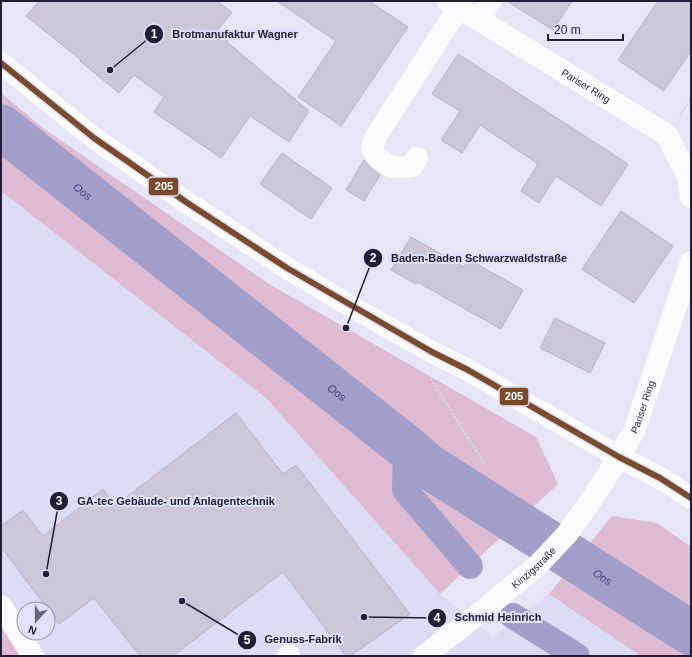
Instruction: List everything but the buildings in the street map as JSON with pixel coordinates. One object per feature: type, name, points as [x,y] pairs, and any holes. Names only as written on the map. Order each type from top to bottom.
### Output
[{"type":"street","points":[[478,19],[491,1]]},
{"type":"street","points":[[417,158],[412,166],[401,168],[390,166],[378,159],[372,149],[374,138],[454,4]]},
{"type":"street","name":"Pariser Ring","points":[[454,4],[667,135],[688,176],[691,197]]},
{"type":"street","points":[[1,64],[94,138],[186,202],[287,268],[432,352],[468,370],[619,457],[660,478],[691,498]]},
{"type":"street","name":"Pariser Ring","points":[[619,457],[635,429],[691,262]]},
{"type":"street","name":"Kinzigstraße","points":[[424,656],[538,566],[567,534],[619,457]]},
{"type":"street","points":[[1,606],[33,656]]},
{"type":"path","points":[[432,352],[428,374],[484,463]]},
{"type":"shaded area","points":[[1,93],[43,128],[269,284],[536,437],[558,484],[440,594],[266,398],[1,191]]},
{"type":"shaded area","points":[[1,191],[266,398],[440,594],[493,637],[549,594],[641,656],[34,656],[24,641],[56,641],[56,601],[16,601],[16,628],[1,605]]},
{"type":"shaded area","points":[[612,516],[657,523],[691,547],[691,656],[641,656],[549,594]]},
{"type":"shaded area","points":[[1,606],[16,629],[16,641],[23,641],[33,656],[1,656]]},
{"type":"waterway","name":"Oos","points":[[1,127],[406,447],[428,466],[691,633]]},
{"type":"waterway","points":[[406,447],[405,490],[470,566]]},
{"type":"waterway","points":[[513,616],[577,656]]},
{"type":"transit line","name":"205","points":[[1,63],[94,138],[186,202],[287,268],[432,352],[468,370],[619,457],[660,478],[691,498]]},
{"type":"place","name":"Brotmanufaktur Wagner","points":[[110,70]]},
{"type":"place","name":"Baden-Baden Schwarzwaldstraße","points":[[346,328]]},
{"type":"place","name":"GA-tec Gebäude- und Anlagentechnik","points":[[46,574]]},
{"type":"place","name":"Genuss-Fabrik","points":[[182,601]]},
{"type":"place","name":"Schmid Heinrich","points":[[364,617]]}]
